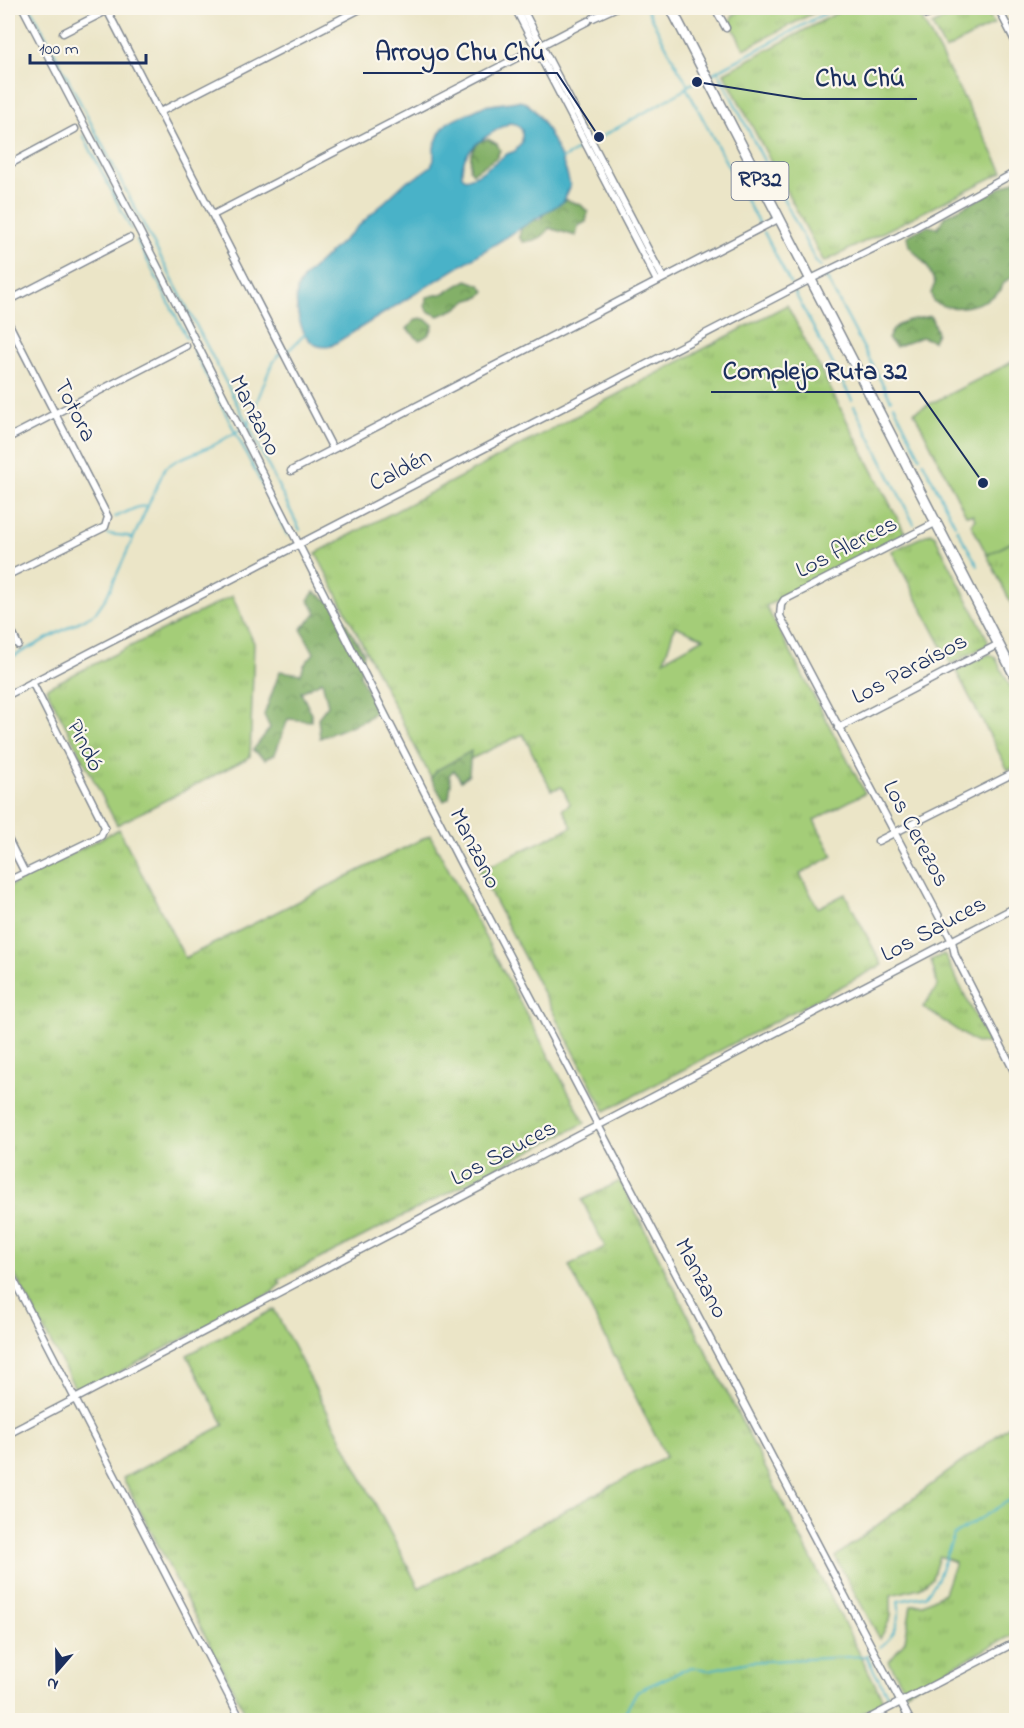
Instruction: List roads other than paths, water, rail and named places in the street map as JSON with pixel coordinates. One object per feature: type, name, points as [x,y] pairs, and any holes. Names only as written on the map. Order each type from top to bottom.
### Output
[{"type":"main road","name":"RP32","points":[[671,8],[1017,678]]},
{"type":"street","name":"Manzano","points":[[23,8],[459,860],[910,1720]]},
{"type":"street","points":[[160,112],[362,8]]},
{"type":"street","points":[[515,8],[539,46]]},
{"type":"street","points":[[522,8],[539,46],[660,280]]},
{"type":"street","points":[[213,215],[615,8]]},
{"type":"street","points":[[726,8],[716,10],[726,28]]},
{"type":"street","points":[[927,15],[942,8]]},
{"type":"street","points":[[998,8],[1017,43]]},
{"type":"street","points":[[63,33],[109,9],[333,449]]},
{"type":"street","points":[[8,165],[75,129]]},
{"type":"street","name":"Caldén","points":[[8,695],[811,279],[899,236],[1017,172]]},
{"type":"street","points":[[291,471],[780,218]]},
{"type":"street","points":[[8,301],[129,238]]},
{"type":"street","name":"Totora","points":[[8,322],[108,517],[105,527],[8,575]]},
{"type":"street","points":[[8,438],[186,346]]},
{"type":"street","name":"Los Alerces","points":[[779,611],[784,600],[937,522]]},
{"type":"street","name":"Los Cerezos","points":[[779,611],[782,621],[838,728],[952,941],[955,955],[1017,1076]]},
{"type":"street","points":[[8,624],[18,645]]},
{"type":"street","name":"Los Paraísos","points":[[838,728],[999,644]]},
{"type":"street","name":"Pindó","points":[[25,873],[101,836],[105,827],[32,682]]},
{"type":"street","points":[[878,841],[1017,772]]},
{"type":"street","points":[[8,839],[25,873],[8,881]]},
{"type":"street","name":"Los Sauces","points":[[8,1434],[1017,907]]},
{"type":"street","points":[[8,1269],[241,1720]]},
{"type":"street","points":[[866,1720],[1017,1642]]},
{"type":"water","points":[[518,101],[533,109],[554,142],[568,179],[570,187],[563,202],[331,346],[321,347],[313,343],[302,329],[297,309],[296,300],[301,282],[408,180],[412,180],[431,166],[434,160],[434,147],[440,132],[447,123],[484,106]],"holes":[[[509,123],[516,124],[522,130],[522,142],[515,151],[479,174],[466,179],[462,176],[465,157],[477,143]]]},
{"type":"waterway","points":[[31,8],[248,425],[300,530]]},
{"type":"waterway","points":[[646,8],[689,85]]},
{"type":"waterway","points":[[708,76],[835,8]]},
{"type":"waterway","points":[[718,71],[816,262],[821,267]]},
{"type":"waterway","points":[[560,160],[703,79]]},
{"type":"waterway","points":[[686,87],[759,224]]},
{"type":"waterway","points":[[83,135],[131,229]]},
{"type":"waterway","points":[[764,232],[790,283]]},
{"type":"waterway","points":[[137,240],[187,338]]},
{"type":"waterway","points":[[826,277],[891,400]]},
{"type":"waterway","points":[[795,293],[852,400]]},
{"type":"waterway","points":[[8,659],[96,612],[107,596],[165,468],[177,460],[214,445],[248,425],[270,368],[278,355],[290,349],[305,334]]},
{"type":"waterway","points":[[193,349],[288,536]]},
{"type":"waterway","points":[[894,405],[920,457]]},
{"type":"waterway","points":[[854,406],[914,524]]},
{"type":"waterway","points":[[923,462],[955,525]]},
{"type":"waterway","points":[[115,517],[138,507],[148,506]]},
{"type":"waterway","points":[[957,529],[978,566]]},
{"type":"waterway","points":[[107,534],[127,536],[133,539]]},
{"type":"waterway","points":[[880,1647],[890,1638],[896,1627],[899,1614],[898,1601],[925,1596],[937,1580],[954,1535],[1016,1496]]},
{"type":"waterway","points":[[868,1654],[866,1656],[890,1700]]},
{"type":"waterway","points":[[621,1720],[637,1691],[691,1667],[708,1670],[749,1662],[866,1656]]},
{"type":"waterway","points":[[880,1720],[895,1712]]},
{"type":"place","name":"Chu Chú","points":[[697,82]]},
{"type":"place","name":"Arroyo Chu Chú","points":[[599,137]]},
{"type":"place","name":"Complejo Ruta 32","points":[[983,483]]}]
